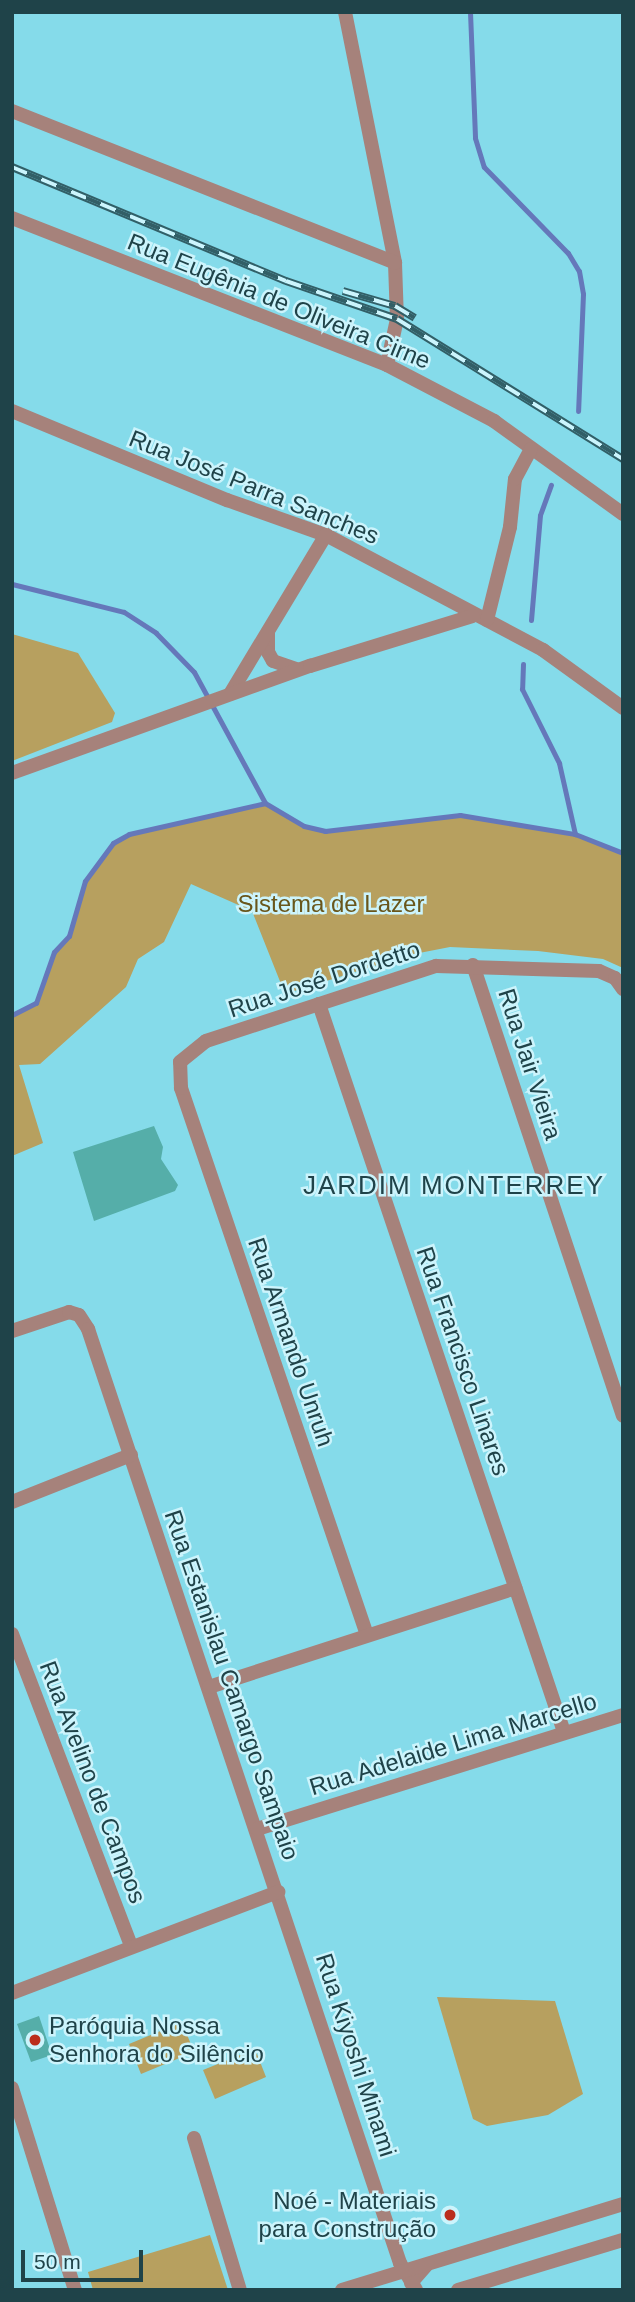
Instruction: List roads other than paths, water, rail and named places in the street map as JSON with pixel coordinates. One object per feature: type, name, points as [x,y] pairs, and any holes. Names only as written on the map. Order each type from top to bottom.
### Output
[{"type":"street","points":[[345,12],[395,263],[397,319],[387,365]]},
{"type":"street","points":[[12,111],[395,263]]},
{"type":"street","name":"Rua Eugênia de Oliveira Cirne","points":[[12,218],[387,365],[494,421],[623,514]]},
{"type":"street","name":"Rua José Parra Sanches","points":[[12,411],[227,500],[326,535],[543,650],[623,708]]},
{"type":"street","points":[[268,630],[268,652],[273,662],[295,670],[480,618],[510,527],[515,479],[531,449]]},
{"type":"street","points":[[227,695],[326,535]]},
{"type":"street","points":[[12,773],[310,666]]},
{"type":"street","name":"Rua José Dordetto","points":[[180,1062],[206,1041],[436,966],[473,965],[599,971],[619,983]]},
{"type":"street","name":"Rua Jair Vieira","points":[[473,965],[622,1410]]},
{"type":"street","name":"Rua Francisco Linares","points":[[319,1004],[564,1732]]},
{"type":"street","name":"Rua Armando Unruh","points":[[180,1062],[181,1088],[366,1635]]},
{"type":"street","name":"Rua Estanislau Camargo Sampaio","points":[[12,1331],[69,1312],[79,1315],[88,1329],[278,1892],[12,1993]]},
{"type":"street","points":[[12,1502],[131,1455]]},
{"type":"street","points":[[209,1687],[515,1588]]},
{"type":"street","name":"Rua Avelino de Campos","points":[[12,1634],[131,1946]]},
{"type":"street","name":"Rua Adelaide Lima Marcello","points":[[257,1829],[623,1715]]},
{"type":"street","name":"Rua Kiyoshi Minami","points":[[278,1892],[410,2282]]},
{"type":"street","points":[[12,2088],[75,2290]]},
{"type":"street","points":[[194,2138],[240,2290]]},
{"type":"street","points":[[342,2290],[410,2282],[430,2263],[623,2204]]},
{"type":"street","points":[[460,2289],[623,2240]]},
{"type":"waterway","points":[[470,12],[475,138],[484,167],[568,253],[579,271],[583,294],[578,411]]},
{"type":"waterway","points":[[531,620],[540,515],[551,485]]},
{"type":"waterway","points":[[12,584],[124,612],[156,633],[194,672],[265,803],[304,826],[325,831],[460,815],[575,834],[623,853]]},
{"type":"waterway","points":[[523,664],[522,689],[559,763],[575,834]]},
{"type":"waterway","points":[[12,1015],[36,1003],[54,952],[69,936],[85,881],[113,843],[129,834],[265,803]]},
{"type":"railway","points":[[12,167],[286,281],[397,319],[623,459]]},
{"type":"railway","points":[[343,291],[395,306],[415,318]]},
{"type":"place","name":"Paróquia Nossa Senhora do Silêncio","points":[[35,2040]]},
{"type":"place","name":"Noé - Materiais para Construção","points":[[450,2215]]},
{"type":"district","name":"JARDIM MONTERREY","points":[[454,1186]]},
{"type":"park label","name":"Sistema de Lazer","points":[[331,904]]}]
